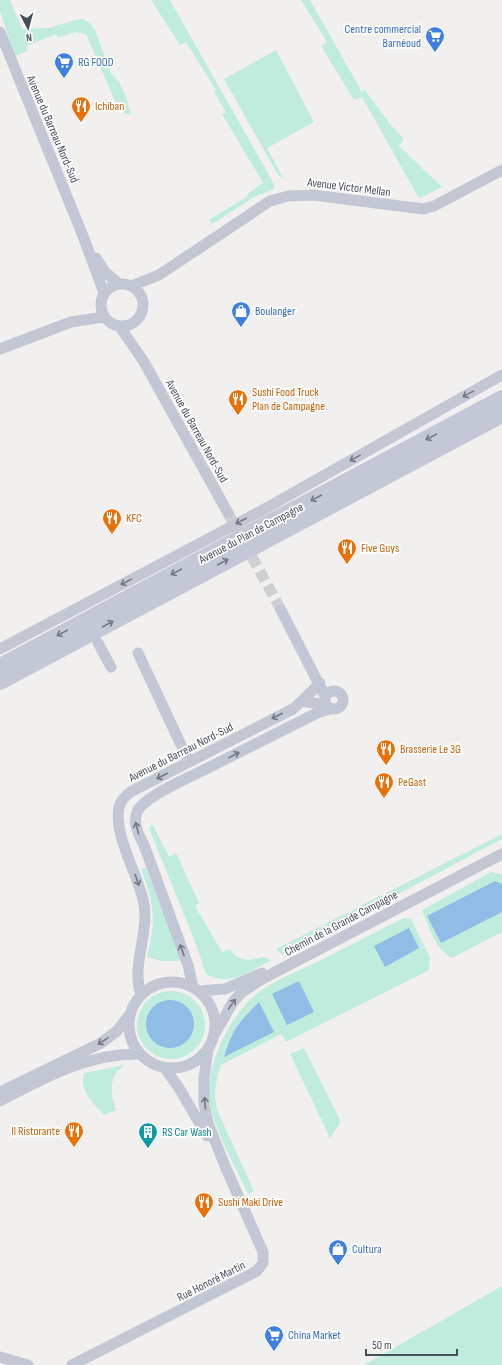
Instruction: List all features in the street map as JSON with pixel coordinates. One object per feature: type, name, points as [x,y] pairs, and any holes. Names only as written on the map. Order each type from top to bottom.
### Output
[{"type":"main road","name":"Avenue du Plan de Campagne","points":[[0,666],[502,398]]},
{"type":"main road","name":"Avenue du Plan de Campagne","points":[[0,682],[502,415]]},
{"type":"street","name":"Avenue du Barreau Nord-Sud","points":[[0,32],[83,236],[104,293]]},
{"type":"street","name":"Avenue Victor Mellan","points":[[131,286],[159,275],[270,201],[288,196],[313,195],[423,209],[434,206],[502,170]]},
{"type":"street","name":"Avenue du Barreau Nord-Sud","points":[[83,236],[105,272],[119,284]]},
{"type":"street","name":"Avenue Victor Mellan","points":[[143,300],[147,290],[159,275]]},
{"type":"street","points":[[119,284],[131,286],[136,289],[143,300],[140,318],[131,325],[114,325],[104,317],[101,305],[104,293],[109,288],[119,284]]},
{"type":"street","points":[[0,349],[56,326],[101,305]]},
{"type":"street","points":[[56,326],[104,317]]},
{"type":"street","name":"Avenue du Barreau Nord-Sud","points":[[140,318],[136,326],[136,336],[144,362]]},
{"type":"street","name":"Avenue du Barreau Nord-Sud","points":[[120,326],[144,362],[228,514]]},
{"type":"street","points":[[0,650],[261,511],[502,375]]},
{"type":"street","points":[[281,610],[329,700]]},
{"type":"street","points":[[98,643],[111,667]]},
{"type":"street","points":[[138,653],[189,762]]},
{"type":"street","name":"Avenue du Barreau Nord-Sud","points":[[141,995],[136,982],[145,919],[144,904],[123,840],[120,826],[120,806],[124,797],[132,791],[293,708],[320,683]]},
{"type":"street","points":[[302,701],[329,700]]},
{"type":"street","points":[[196,989],[144,844],[135,823],[138,810],[150,799],[183,781],[317,713],[329,700]]},
{"type":"street","name":"Chemin de la Grande Campagne","points":[[196,989],[225,989],[259,974],[502,848]]},
{"type":"street","name":"Chemin de la Grande Campagne","points":[[213,1037],[233,1002],[241,993],[262,979],[502,854]]},
{"type":"street","points":[[0,1092],[101,1043],[117,1031],[141,995],[160,983],[182,983],[196,989],[208,1001],[213,1012],[215,1025],[213,1037],[208,1049],[199,1058],[188,1065],[176,1068],[164,1067],[151,1062],[140,1054],[132,1042],[129,1028],[130,1013]]},
{"type":"street","name":"Rue Honoré Martin","points":[[72,1365],[225,1289],[261,1268],[264,1258],[263,1252],[225,1166],[208,1123],[204,1104],[204,1078],[208,1049]]},
{"type":"street","points":[[0,1101],[64,1069],[89,1060],[121,1053],[140,1054]]},
{"type":"street","name":"Rue Honoré Martin","points":[[164,1067],[179,1088],[225,1166]]},
{"type":"street","points":[[0,1357],[28,1365]]},
{"type":"street","points":[[0,1362],[12,1361]]},
{"type":"green space","points":[[0,0],[10,0],[22,29],[49,28],[83,19],[90,23],[95,30],[111,73],[119,82],[126,97],[131,114],[126,114],[118,108],[86,34],[75,32],[58,38],[56,34],[26,46],[28,51],[15,56],[0,11]]},
{"type":"green space","points":[[151,0],[170,0],[274,184],[274,189],[256,196],[212,224],[209,220],[248,196],[247,194],[263,183],[222,114],[226,112],[214,92],[216,90],[186,42],[180,45]]},
{"type":"green space","points":[[301,0],[310,0],[362,92],[365,90],[390,124],[404,139],[399,146],[442,187],[420,198],[417,195],[362,97],[354,100],[321,46],[327,42]]},
{"type":"green space","points":[[276,50],[314,122],[267,148],[283,178],[278,175],[224,79]]},
{"type":"green space","points":[[150,825],[153,825],[169,857],[176,853],[199,903],[195,906],[222,952],[230,949],[237,957],[249,959],[264,957],[272,960],[248,973],[231,978],[215,978],[206,974],[194,939],[150,831]]},
{"type":"green space","points":[[502,834],[502,839],[283,955],[276,949]]},
{"type":"green space","points":[[146,868],[182,961],[162,961],[147,957],[152,933],[153,913],[146,882],[141,869]]},
{"type":"green space","points":[[491,872],[502,874],[502,932],[452,958],[441,950],[437,944],[422,910]]},
{"type":"green space","points":[[404,918],[411,919],[430,958],[429,970],[286,1042],[281,1034],[221,1065],[215,1098],[217,1110],[254,1191],[248,1194],[220,1136],[209,1099],[209,1086],[215,1058],[228,1029],[245,1005],[254,996],[268,986]]},
{"type":"green space","points":[[171,991],[184,994],[195,1001],[202,1012],[205,1025],[202,1038],[195,1049],[184,1056],[171,1059],[158,1056],[147,1049],[140,1038],[137,1025],[140,1012],[147,1001],[158,994]]},
{"type":"green space","points":[[304,1048],[339,1118],[340,1123],[330,1138],[290,1054]]},
{"type":"green space","points":[[125,1065],[119,1069],[113,1079],[112,1097],[116,1110],[104,1115],[85,1091],[83,1085],[84,1073]]},
{"type":"green space","points":[[502,1286],[502,1365],[364,1365]]},
{"type":"water","points":[[495,881],[502,884],[502,912],[441,943],[427,916]]},
{"type":"water","points":[[409,928],[419,948],[385,967],[374,946]]},
{"type":"water","points":[[299,981],[314,1012],[287,1025],[272,994]]},
{"type":"water","points":[[165,1000],[175,1000],[187,1007],[194,1019],[194,1029],[187,1041],[175,1048],[165,1048],[157,1044],[150,1037],[146,1029],[146,1019],[150,1011],[157,1004]]},
{"type":"water","points":[[259,1002],[274,1032],[224,1057],[233,1033]]},
{"type":"tunnel","points":[[228,513],[281,610]]},
{"type":"place","name":"Centre commercial Barnéoud","points":[[435,53]]},
{"type":"place","name":"RG FOOD","points":[[64,79]]},
{"type":"place","name":"Ichiban","points":[[81,123]]},
{"type":"place","name":"Boulanger","points":[[241,328]]},
{"type":"place","name":"Sushi Food Truck Plan de Campagne","points":[[238,416]]},
{"type":"place","name":"KFC","points":[[112,535]]},
{"type":"place","name":"Five Guys","points":[[347,565]]},
{"type":"place","name":"Brasserie Le 3G","points":[[386,766]]},
{"type":"place","name":"PeGast","points":[[384,799]]},
{"type":"place","name":"Il Ristorante","points":[[74,1148]]},
{"type":"place","name":"RS Car Wash","points":[[148,1149]]},
{"type":"place","name":"Sushi Maki Drive","points":[[204,1219]]},
{"type":"place","name":"Cultura","points":[[338,1266]]},
{"type":"place","name":"China Market","points":[[274,1352]]}]
